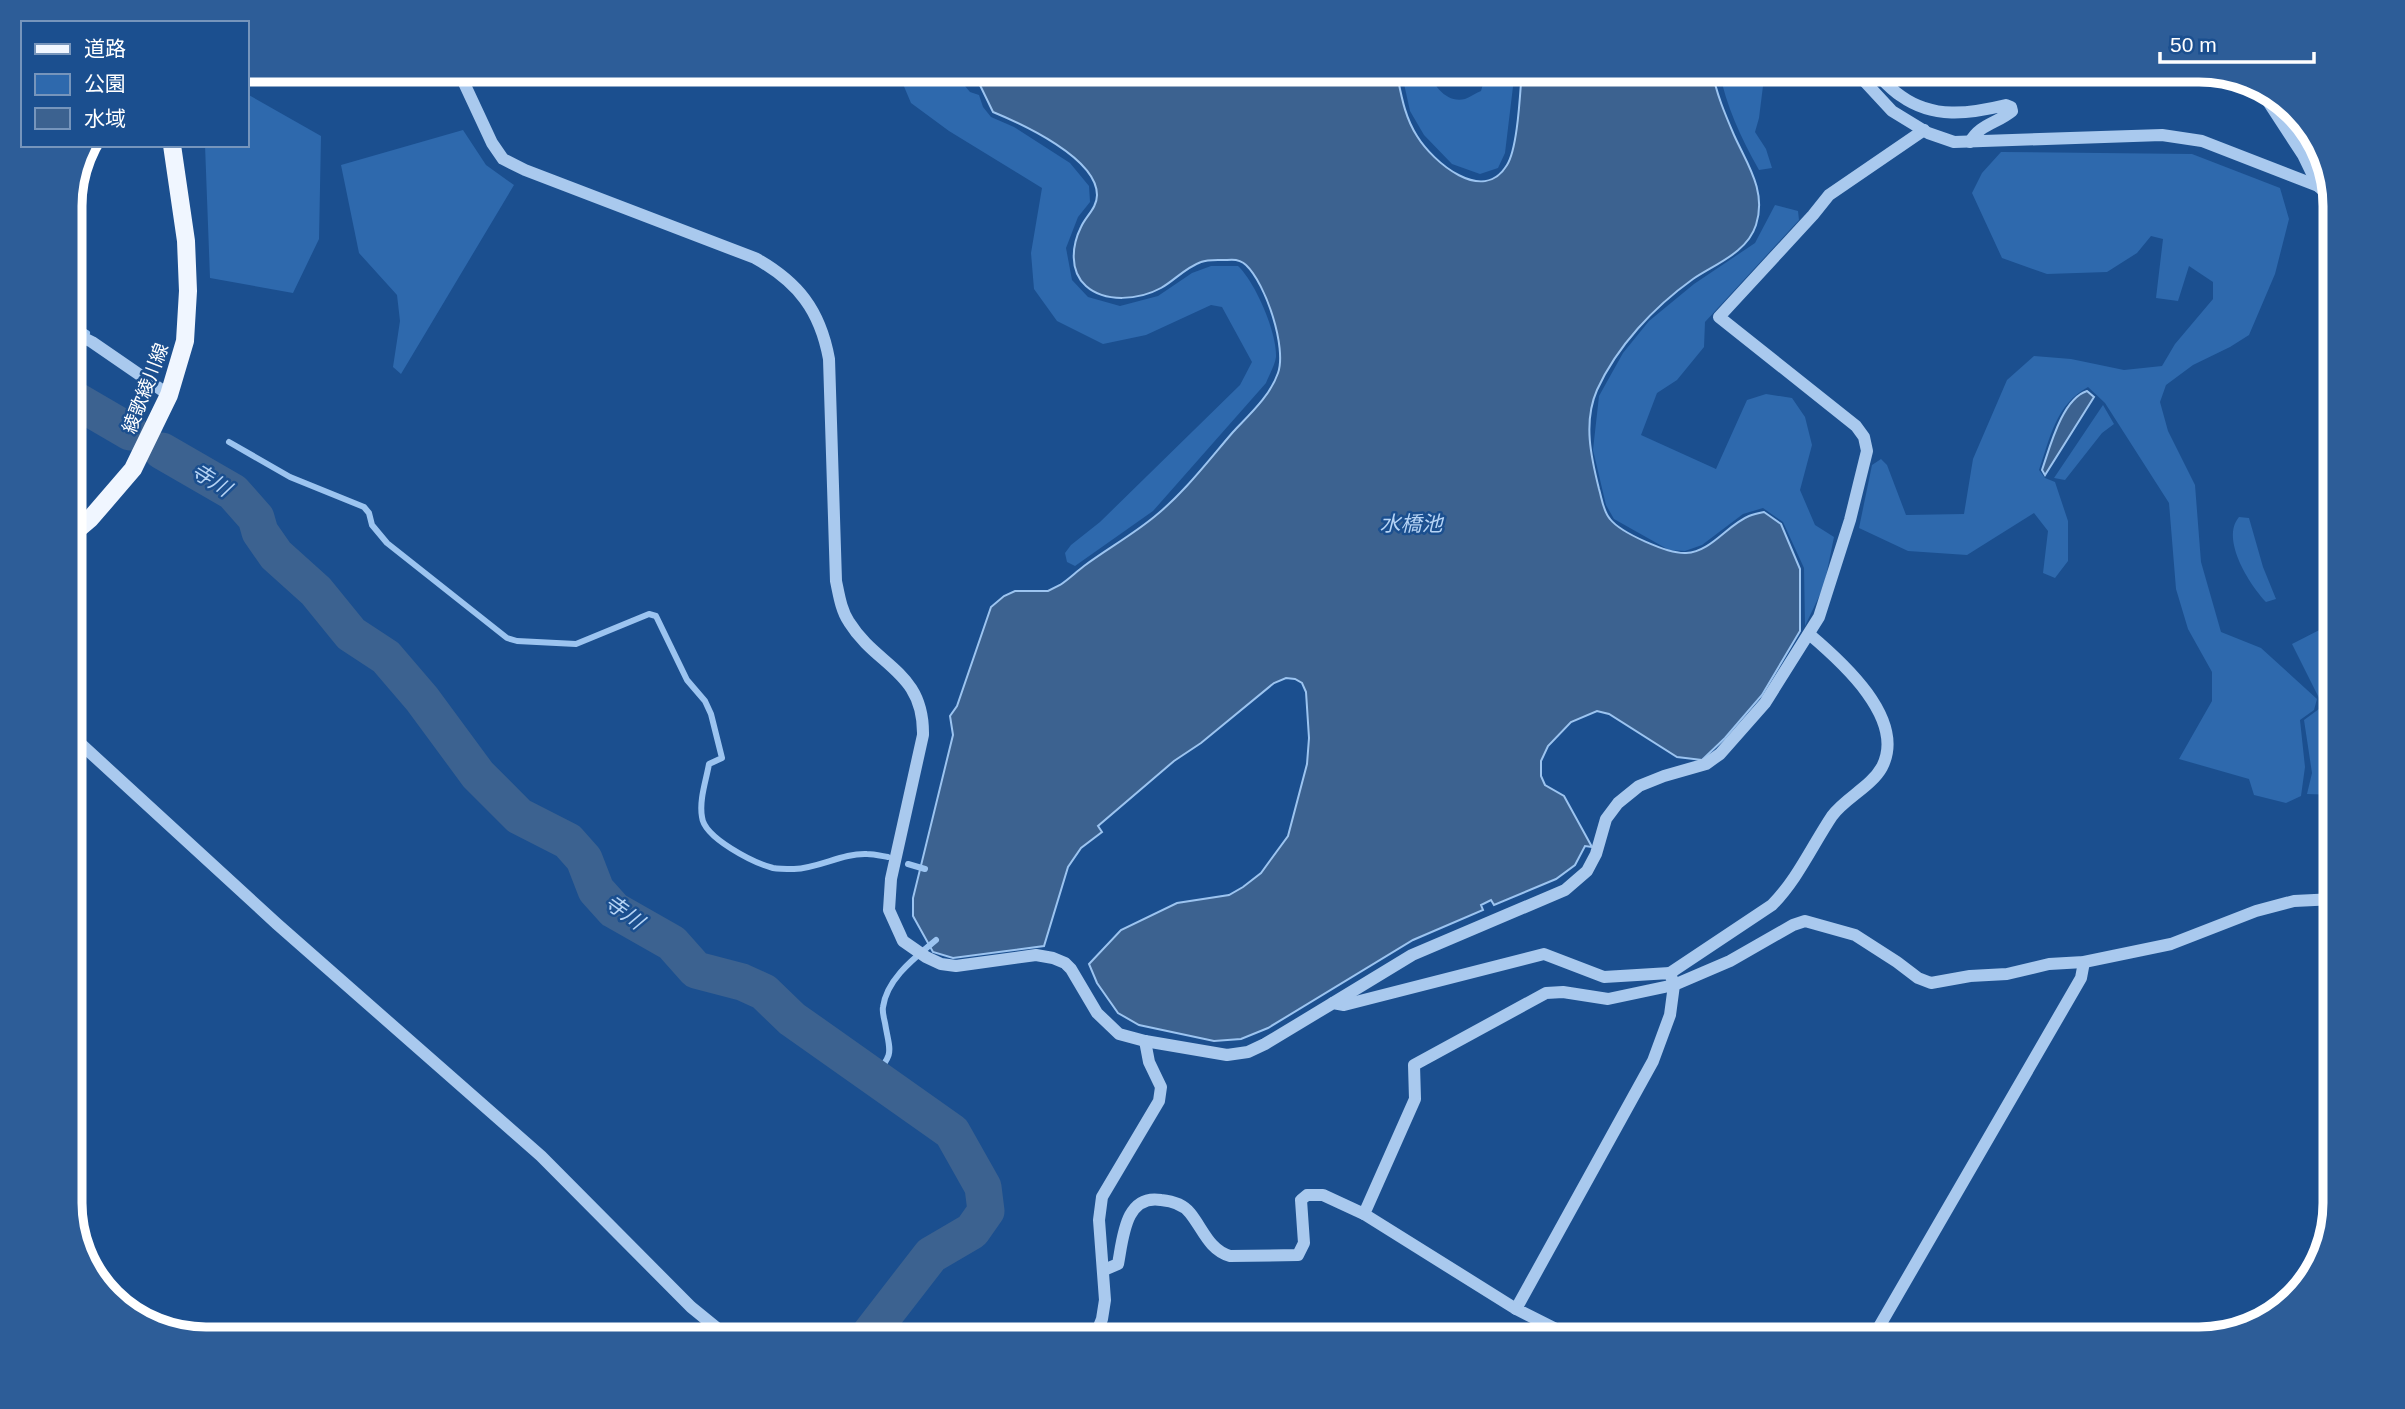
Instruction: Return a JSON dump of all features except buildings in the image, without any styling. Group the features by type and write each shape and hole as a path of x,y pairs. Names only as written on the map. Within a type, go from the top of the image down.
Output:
{"main road":[{"name":"綾歌綾川線","path":"83,525 133,469 169,395 185,341 188,291 186,241 172,147"}],"street":[{"path":"1865,82 1892,111 1924,130 1954,142 2162,135 2202,141 2321,188"},
{"path":"1885,82 1899,96 1920,108 1944,113 1971,113 2006,105 2011,107 2012,111 2005,117 1976,132 1970,142"},
{"path":"464,83 492,143 503,159 525,170 755,258 784,275 796,286 818,322 825,337 828,359 836,581 840,602 848,622 903,676 915,692 923,722 923,735 891,879 890,910 903,941 926,957 942,964 956,966 1036,955 1054,958 1071,969 1097,1013 1119,1034 1227,1055 1248,1052 1265,1044 1412,956 1565,890 1587,871 1596,854 1606,819 1618,803 1639,786 1706,764 1720,754 1765,703 1819,617 1850,520 1867,451 1864,437 1856,426 1718,317 1814,215 1829,195 1924,130"},
{"path":"2271,106 2303,155 2318,186"},
{"path":"83,338 169,395"},
{"path":"1333,1003 1344,1005 1544,954 1604,977 1672,979 1772,905 1785,893 1834,813 1880,769 1886,756 1888,741 1883,722 1873,704 1854,675 1809,634"},
{"path":"83,746 277,925 541,1156 691,1307 716,1327"},
{"path":"1364,1214 1415,1099 1414,1065 1546,993 1563,992 1608,999 1730,961 1793,925 1805,921 1855,935 1897,961 1918,978 1931,983 1970,976 2007,974 2049,964 2084,962 2171,944 2256,911 2294,901 2323,900"},
{"path":"1879,1327 2081,978 2084,962"},
{"path":"1516,1309 1653,1061 1670,1015 1672,979"},
{"path":"1099,1327 1105,1300 1099,1220 1102,1197 1159,1101 1161,1087 1149,1062 1145,1041"},
{"path":"1104,1270 1118,1264 1128,1215 1140,1203 1154,1199 1174,1202 1188,1211 1211,1244 1221,1253 1230,1256 1298,1255 1304,1243 1301,1200 1307,1195 1323,1195 1364,1214 1516,1309 1552,1327"}],"green space":[{"path":"1404,82 1433,82 1447,96 1458,100 1481,91 1483,82 1514,82 1505,153 1498,168 1480,174 1452,164 1424,135 1410,111"},
{"path":"1763,82 1755,132 1766,149 1772,168 1759,170 1740,134 1722,83"},
{"path":"902,83 962,83 970,92 979,95 983,107 991,117 1014,127 1070,163 1089,186 1090,202 1078,217 1066,248 1072,280 1088,297 1120,306 1158,296 1192,273 1211,266 1238,266 1258,295 1269,321 1276,357 1266,383 1153,511 1075,566 1067,562 1065,553 1071,545 1100,522 1240,385 1252,362 1222,307 1211,305 1146,335 1103,344 1057,321 1034,289 1031,253 1042,188 949,131 911,103"},
{"path":"248,95 321,136 319,239 293,293 210,278 205,147 248,147"},
{"path":"463,130 486,165 514,185 401,374 393,367 400,321 397,295 359,253 341,165"},
{"path":"2001,152 2192,154 2280,188 2289,219 2275,274 2249,335 2193,365 2166,385 2160,402 2168,431 2195,485 2201,562 2221,632 2261,648 2317,699 2314,710 2300,720 2305,767 2301,796 2286,803 2254,795 2249,779 2179,759 2212,701 2212,672 2188,629 2176,589 2169,503 2105,403 2088,387 2077,394 2061,412 2039,470 2045,478 2055,482 2068,521 2068,561 2055,578 2043,573 2048,531 2034,513 1967,555 1908,551 1859,528 1872,465 1881,459 1887,465 1906,515 1964,514 1973,459 2007,380 2034,356 2071,359 2124,370 2162,366 2175,344 2213,299 2213,282 2189,266 2178,301 2156,298 2163,239 2151,236 2137,253 2107,272 2047,274 2002,258 1972,193 1982,173"},
{"path":"1775,205 1798,211 1799,220 1705,322 1704,347 1677,380 1657,393 1641,435 1716,469 1747,400 1766,394 1792,398 1805,417 1812,445 1800,490 1815,525 1834,537 1824,586 1805,626 1804,568 1783,522 1763,508 1743,514 1702,545 1685,551 1669,550 1614,519 1606,505 1593,450 1599,396 1623,353 1649,321 1694,284 1755,243"},
{"path":"2103,405 2114,424 2102,433 2065,480 2054,478"},
{"path":"2239,517 2249,518 2263,567 2276,599 2266,602 2252,585 2239,561 2233,537 2234,526"},
{"path":"2322,628 2323,705 2292,644"},
{"path":"2323,706 2323,795 2307,794 2312,773 2304,720"}],"water":[{"name":"水橋池","path":"1399,82 1409,120 1424,146 1446,167 1459,175 1485,181 1497,176 1511,157 1521,82 1715,82 1724,111 1754,178 1759,201 1756,225 1752,235 1738,250 1678,290 1638,328 1615,358 1597,390 1589,427 1596,477 1608,516 1616,525 1645,542 1686,553 1703,548 1741,520 1753,515 1764,512 1781,524 1800,569 1800,631 1762,695 1702,760 1677,757 1609,714 1597,711 1571,722 1548,746 1541,761 1541,776 1545,785 1564,796 1592,847 1585,846 1575,865 1556,879 1494,905 1491,900 1481,905 1483,910 1413,940 1268,1028 1241,1039 1214,1041 1139,1025 1118,1013 1097,983 1089,964 1121,930 1177,903 1229,895 1243,887 1261,873 1288,836 1307,764 1309,738 1306,692 1302,683 1295,679 1286,678 1274,683 1201,743 1174,761 1098,826 1102,832 1081,848 1068,867 1044,946 953,958 933,952 913,916 913,898 953,735 950,716 957,706 991,607 1015,591 1048,591 1060,585 1165,508 1259,404 1278,373 1280,362 1277,333 1267,301 1253,274 1240,261 1204,261 1190,267 1161,288 1133,297 1103,295 1086,286 1077,273 1074,250 1081,227 1097,200 1094,181 1085,168 1056,144 993,112 979,83"},
{"path":"2087,391 2094,397 2045,475 2042,470 2064,413 2078,396"}],"waterway":[{"path":"83,331 87,333"},
{"name":"寺川","path":"83,405 130,432"},
{"path":"229,442 290,477 364,507 369,513 372,525 387,543 507,638 517,641 576,644 649,614 656,616 687,680 705,701 711,714 722,758 709,764 702,797 702,817 711,833 743,855 775,868 804,868 858,854 888,857"},
{"name":"寺川","path":"162,451 233,492 256,518 260,532 276,555 316,591 351,634 386,657 422,699 478,775 519,816 568,841 584,859 596,890 614,910 672,943 696,970 742,982 764,992 792,1019 952,1132 983,1187 986,1211 972,1231 931,1255 875,1327"},
{"path":"908,864 925,869"},
{"path":"874,1077 889,1052 883,1011 890,987 903,969 936,940"}]}
